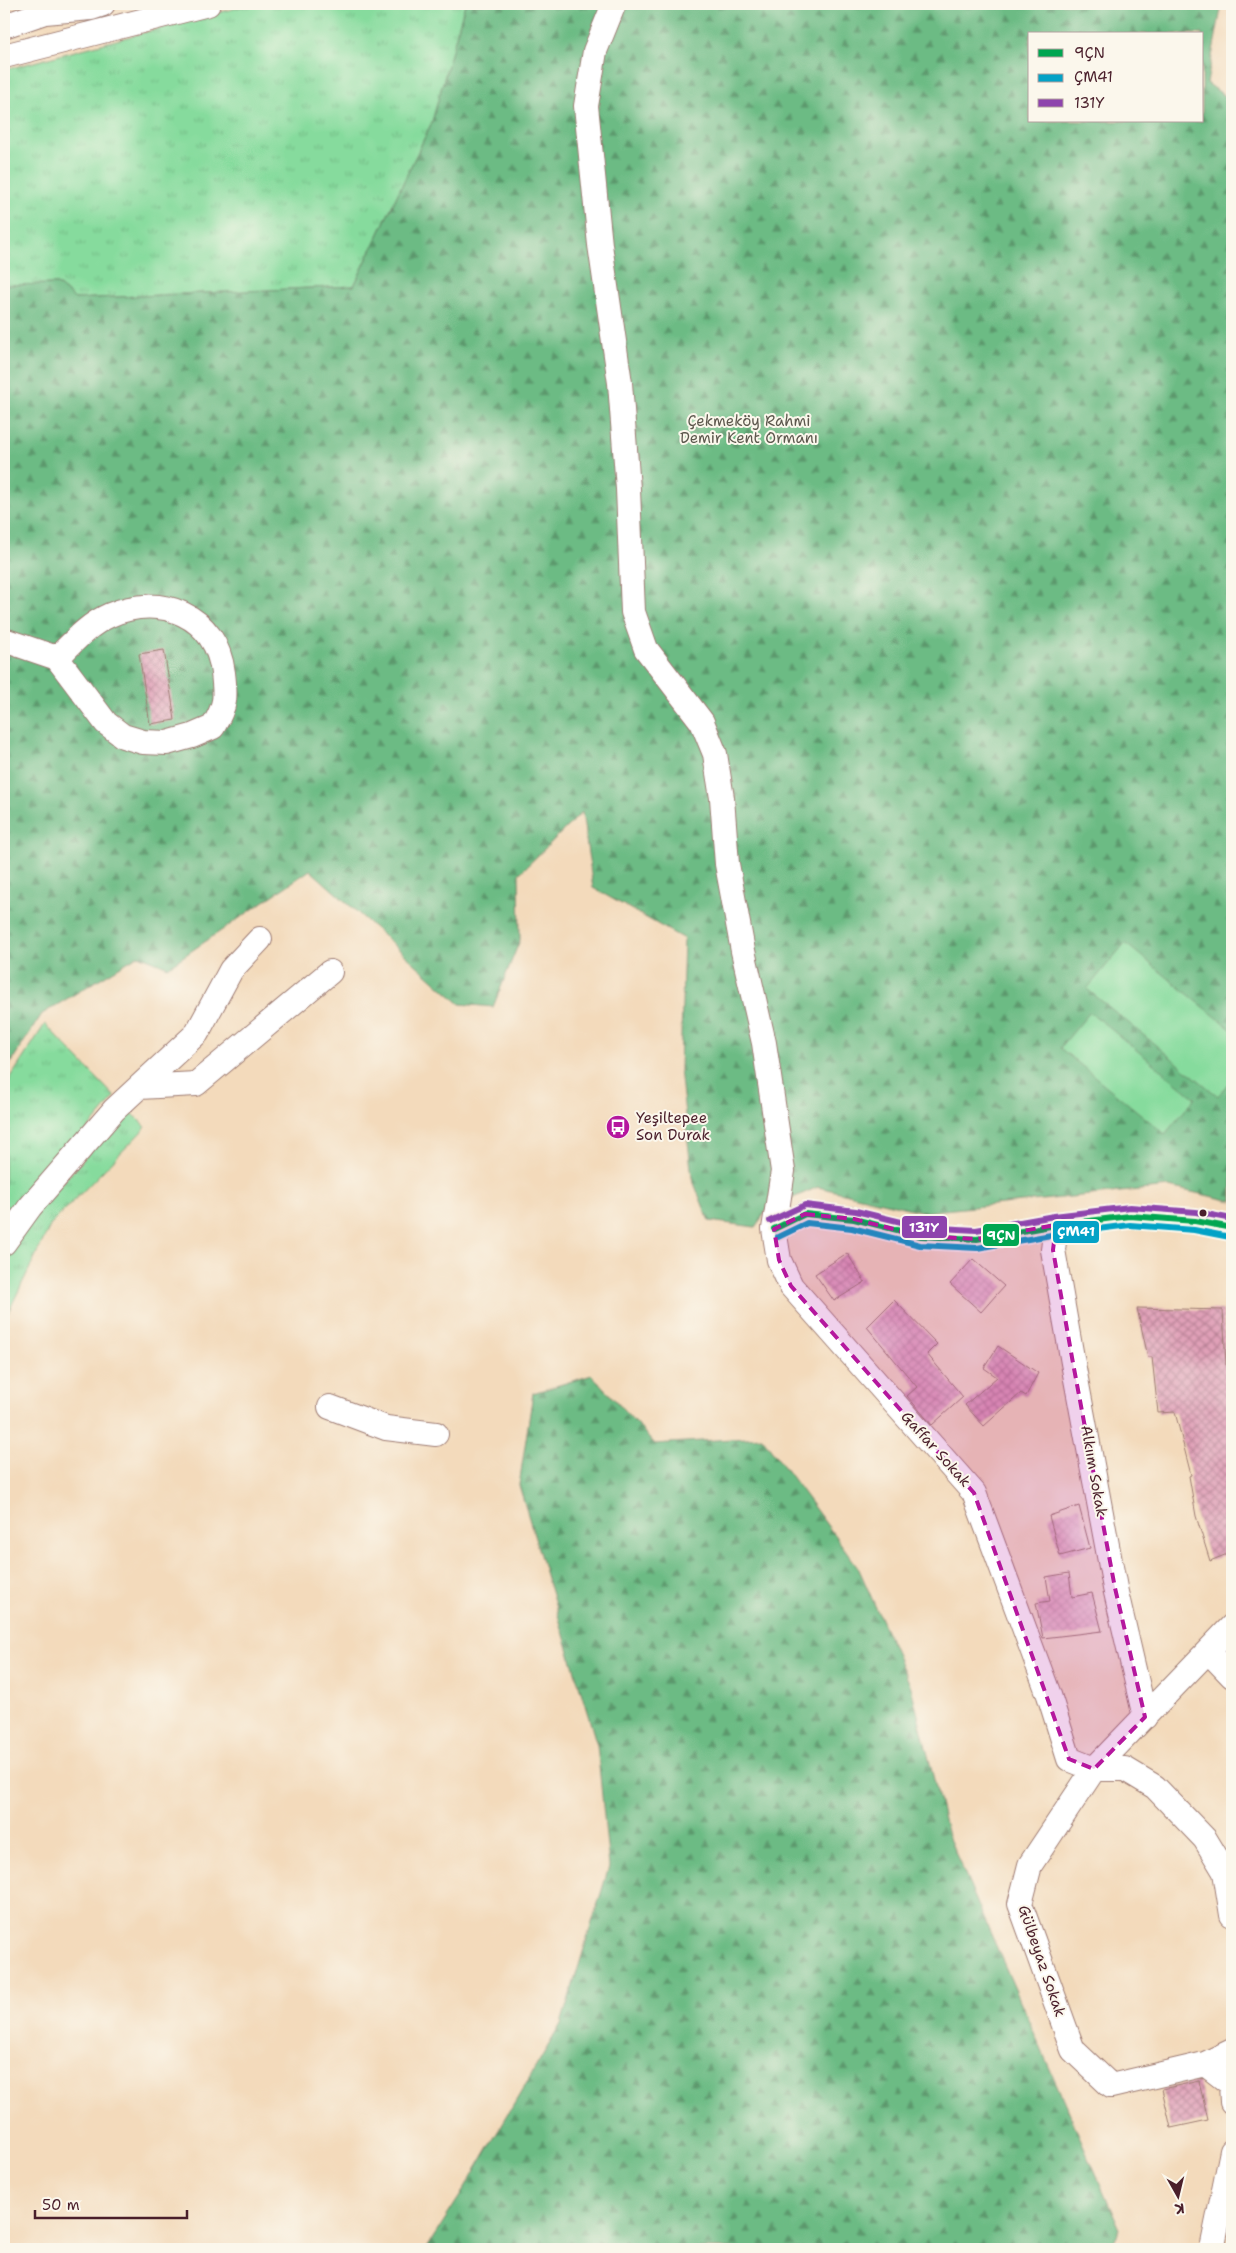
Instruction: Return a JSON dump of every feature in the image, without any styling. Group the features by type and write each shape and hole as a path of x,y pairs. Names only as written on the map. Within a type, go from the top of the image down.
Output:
{"street":[{"path":"4,26 45,12 91,8 103,4"},
{"path":"4,56 208,4"},
{"name":"Gaffar Sokak","path":"614,4 595,50 586,106 600,245 620,383 628,489 633,612 646,649 702,722 715,754 722,798 727,864 743,951 764,1043 783,1171 774,1229 779,1260 791,1286 974,1493 1049,1695 1068,1759 1094,1769"},
{"path":"4,640 57,658 106,723 123,736 143,742 167,743 192,736 213,727 225,702 221,658 214,641 190,617 174,610 157,607 135,608 112,614 95,623 57,658"},
{"path":"4,1243 30,1207 114,1110 197,1033 231,970 260,939"},
{"path":"139,1087 196,1084 330,972"},
{"path":"774,1229 805,1214 854,1218 921,1236 977,1239 1056,1225 1130,1216 1195,1221 1232,1228"},
{"name":"Alkıım Sokak","path":"1056,1225 1053,1250 1073,1363 1115,1588 1145,1717"},
{"path":"330,1407 386,1428 436,1434"},
{"name":"Gülbeyaz Sokak","path":"1205,2064 1111,2086 1074,2050 1020,1904 1030,1865 1094,1769 1232,1626"},
{"path":"1208,1651 1232,1676"},
{"path":"1094,1769 1125,1769 1155,1786 1204,1839 1225,1872 1232,1915"},
{"path":"1232,2051 1205,2064 1231,2084 1232,2102"},
{"path":"1212,2249 1232,2151"}],"highlighted area":[{"path":"805,1214 854,1219 921,1236 977,1239 1056,1225 1053,1250 1073,1363 1115,1588 1145,1717 1094,1769 1069,1759 974,1493 791,1286 779,1260 774,1229"}],"green space":[{"path":"251,4 465,4 432,122 354,286 75,299 57,284 4,285 4,70"},
{"name":"Çekmeköy Rahmi Demir Kent Ormanı","path":"465,4 1222,4 1207,83 1232,101 1232,1201 1169,1187 924,1212 818,1187 768,1209 755,1227 709,1221 692,1178 680,1069 684,939 593,888 582,812 519,874 520,940 493,1007 460,1004 310,870 168,967 139,955 42,1014 4,1073 4,285 57,284 75,299 354,286 432,122"},
{"path":"1125,943 1232,1030 1232,1078 1218,1096 1087,989"},
{"path":"1090,1012 1195,1098 1165,1134 1060,1048"},
{"path":"45,1024 115,1097 4,1228 4,1088"},
{"path":"128,1109 146,1127 51,1224 4,1321 4,1256 24,1226"},
{"path":"592,1375 655,1444 762,1437 858,1567 911,1687 948,1836 1120,2229 1110,2249 426,2249 460,2196 561,2024 609,1867 597,1745 519,1485 533,1393"}],"building":[{"path":"164,650 175,720 150,724 139,654"},
{"path":"847,1253 865,1282 834,1301 815,1274"},
{"path":"973,1259 1004,1286 981,1312 950,1284"},
{"path":"894,1300 937,1344 927,1354 963,1397 932,1425 907,1396 917,1387 867,1327"},
{"path":"1137,1308 1223,1310 1226,1365 1229,1365 1232,1398 1232,1552 1210,1561 1196,1516 1189,1476 1191,1475 1175,1412 1158,1413 1152,1357 1148,1357"},
{"path":"998,1346 1038,1373 1026,1396 1021,1393 984,1426 965,1405 997,1377 984,1368"},
{"path":"1079,1506 1090,1548 1060,1556 1049,1516"},
{"path":"1069,1573 1072,1597 1092,1593 1102,1631 1043,1638 1036,1603 1050,1601 1046,1577"},
{"path":"1199,2081 1208,2120 1171,2128 1162,2089"}],"transit line":[{"name":"131Y","path":"770,1221 805,1205 856,1211 922,1227 976,1230 1054,1216 1130,1207 1196,1212 1232,1219"},
{"name":"9ÇN","path":"774,1229 805,1214 854,1219 921,1236 977,1239 1056,1225 1130,1216 1195,1221 1232,1228"},
{"name":"ÇM41","path":"778,1237 807,1223 852,1228 920,1245 977,1248 1057,1234 1130,1225 1194,1230 1230,1237"}],"place":[{"name":"Yeşiltepee Son Durak","path":"618,1127"}]}
